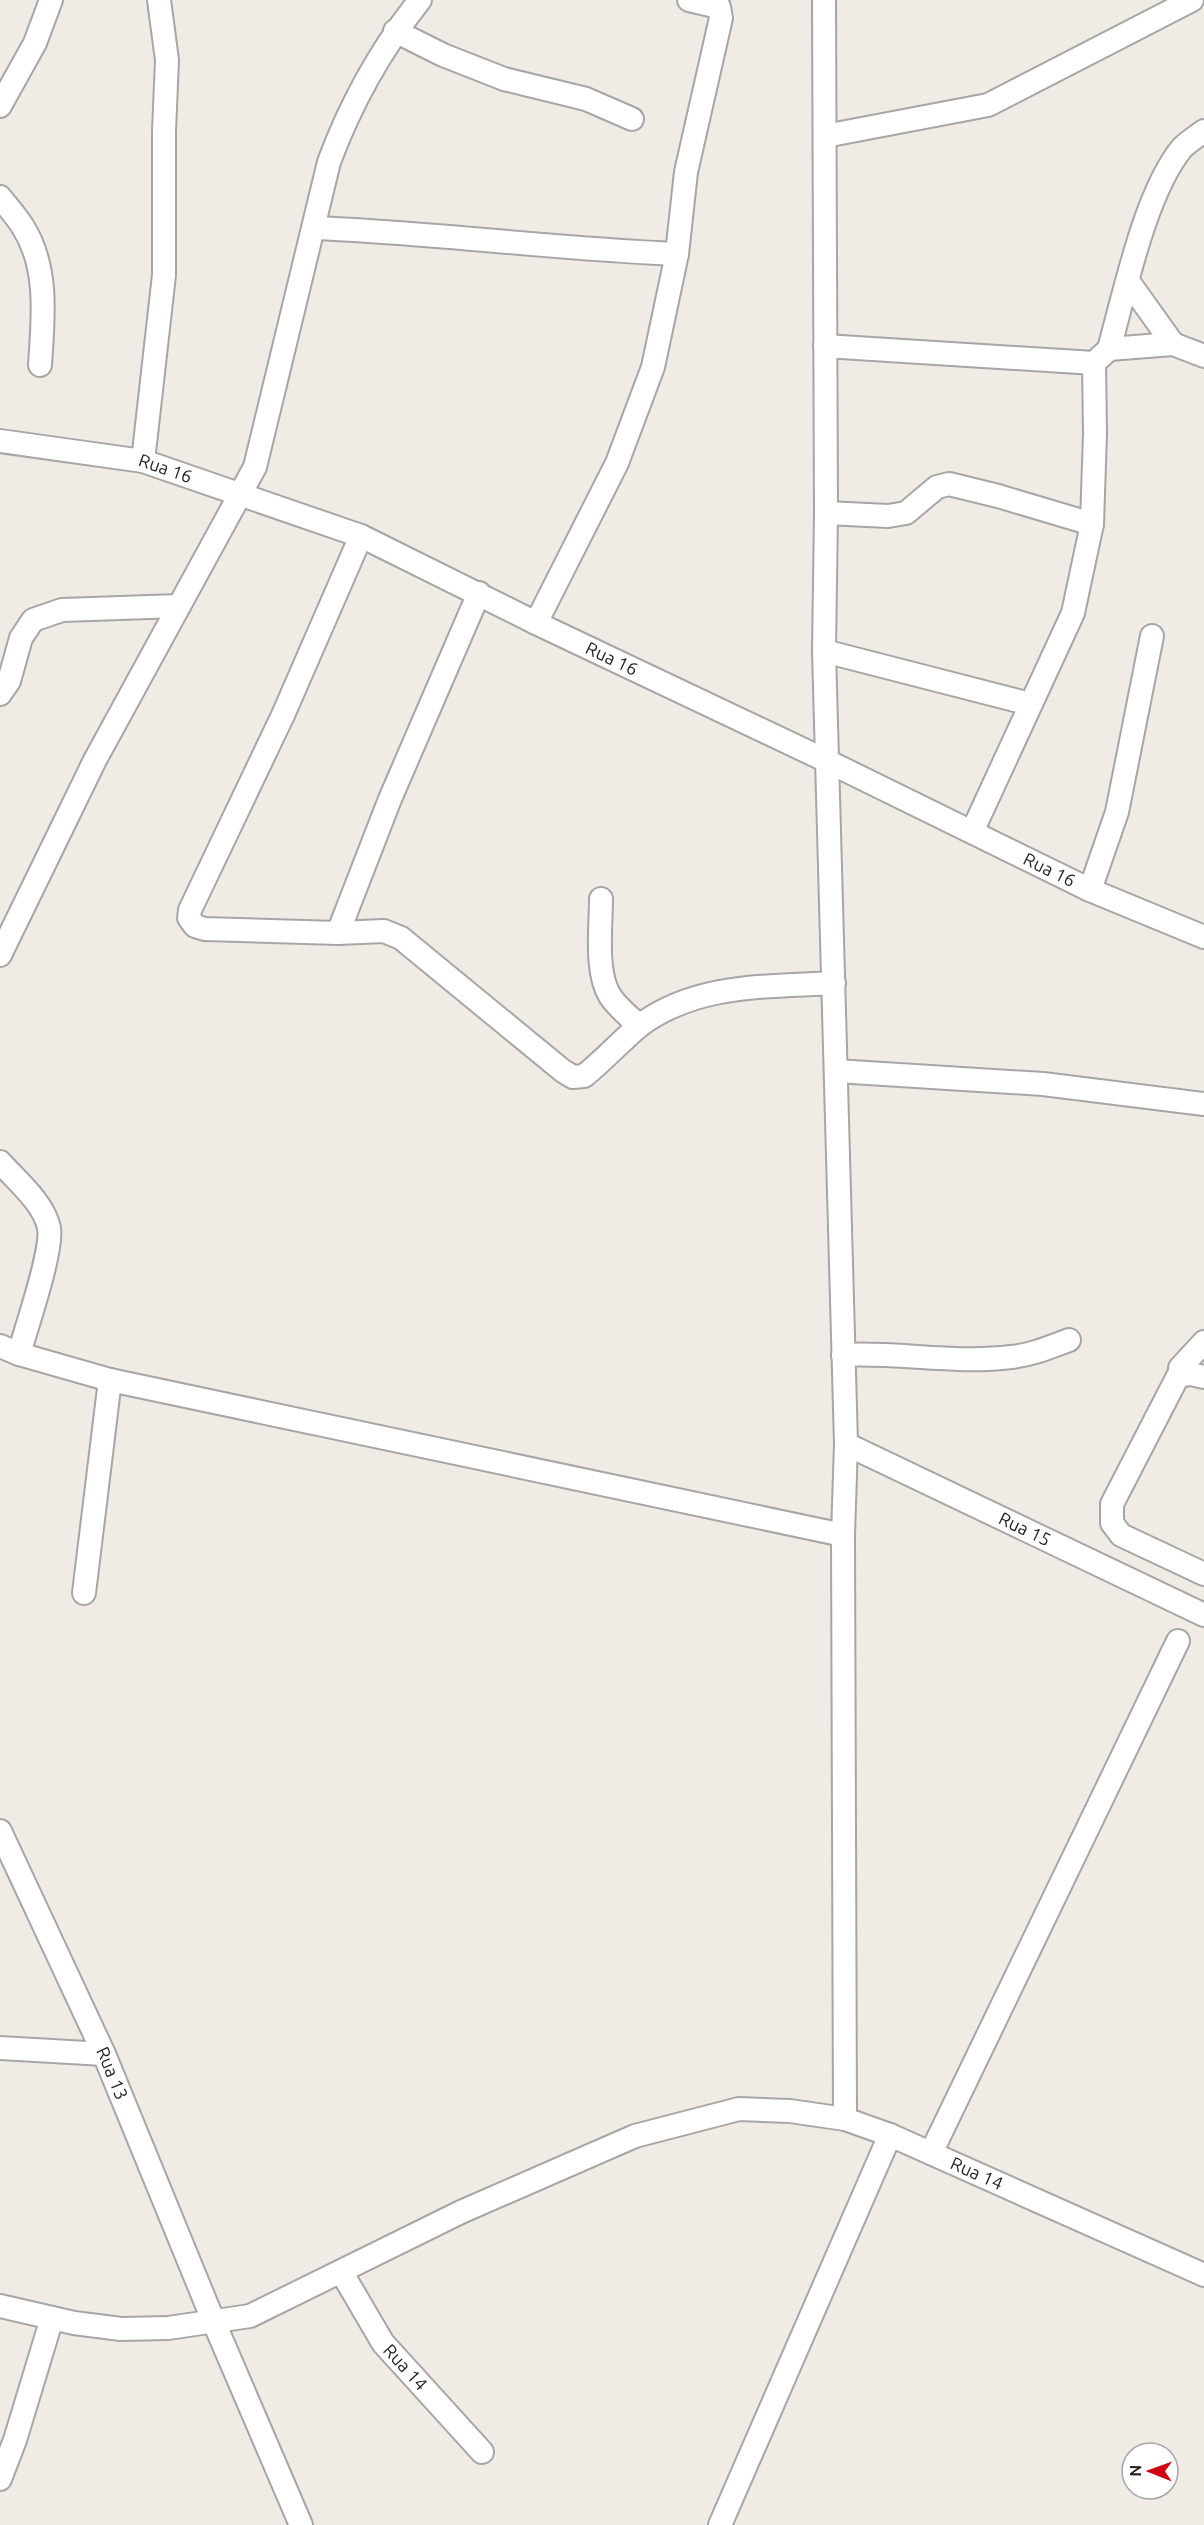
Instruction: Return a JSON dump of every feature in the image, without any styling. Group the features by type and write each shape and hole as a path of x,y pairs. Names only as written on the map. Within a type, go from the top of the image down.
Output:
{"street":[{"path":"0,106 34,43 51,0"},
{"path":"143,461 164,275 164,131 167,60 159,0"},
{"path":"0,955 94,760 255,467 315,228 329,162 345,119 395,31 420,0"},
{"path":"536,623 617,463 653,367 677,254 686,172 722,11 719,7 689,0"},
{"path":"824,0 826,513 824,651 846,1444 843,1535 845,2119"},
{"path":"825,136 988,105 1192,0"},
{"path":"395,31 443,55 504,79 586,99 632,119"},
{"path":"972,832 1073,613 1092,524 1095,434 1102,356 1152,202 1167,172 1184,146 1204,131"},
{"path":"0,197 24,228 37,262 44,300 40,365"},
{"path":"315,228 382,231 677,254"},
{"path":"1128,281 1173,344"},
{"path":"825,346 1102,356 1173,344 1204,356"},
{"name":"Rua 16","path":"0,441 143,461 361,536 536,623 827,761 1090,890 1204,937"},
{"path":"826,513 888,516 906,513 937,487 949,484 1092,524"},
{"path":"361,536 283,715 190,910 189,918 195,926 205,929 338,933 384,931 401,938 573,1077 584,1076 639,1026 673,1005 700,995 731,989 834,983"},
{"path":"338,933 390,799 479,593"},
{"path":"0,694 9,681 21,638 33,620 62,610 179,606"},
{"path":"1090,890 1117,812 1152,636"},
{"path":"824,651 1030,704"},
{"path":"601,900 600,950 604,982 610,997 639,1026"},
{"path":"836,1071 1042,1084 1204,1104"},
{"path":"0,1162 38,1206 49,1228 48,1248 10,1350 110,1380 843,1535"},
{"path":"843,1355 871,1353 983,1359 1033,1353 1069,1340"},
{"path":"1180,1368 1204,1342"},
{"path":"1178,1602 1198,1571 1121,1535 1112,1523 1112,1504 1178,1376 1191,1374 1204,1377"},
{"path":"84,1593 110,1380"},
{"name":"Rua 15","path":"846,1444 1204,1615"},
{"path":"931,2153 1178,1641"},
{"name":"Rua 13","path":"0,1831 104,2054 213,2320 301,2525"},
{"path":"0,2048 104,2054"},
{"name":"Rua 14","path":"0,2306 52,2318 121,2329 168,2328 250,2316 461,2212 636,2136 739,2109 790,2110 845,2119 890,2135 1204,2275"},
{"path":"720,2525 890,2135"},
{"name":"Rua 14","path":"342,2272 383,2343 482,2452"},
{"path":"0,2479 15,2440 52,2318"}]}
